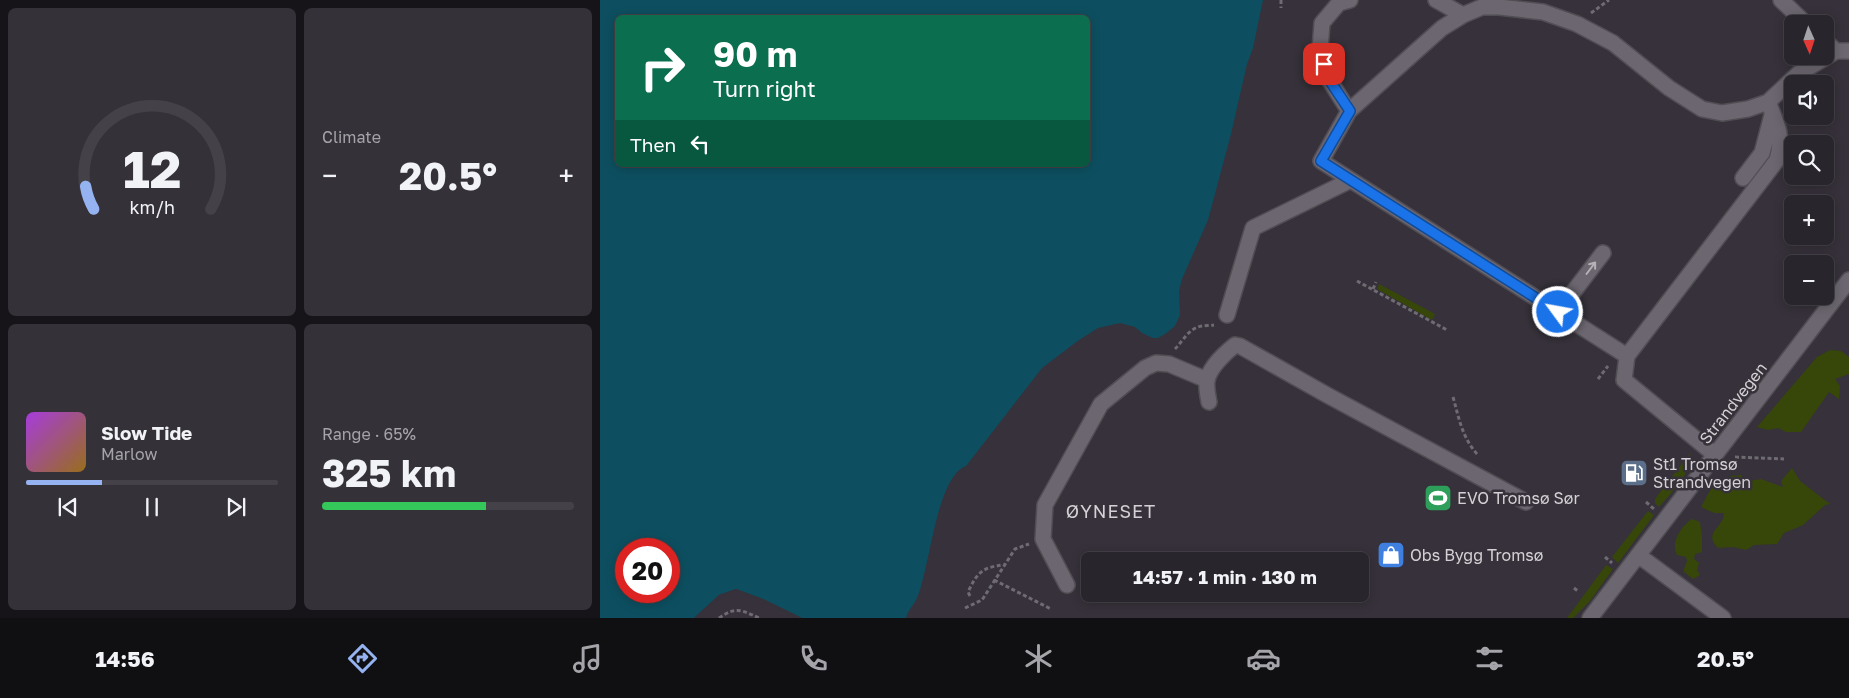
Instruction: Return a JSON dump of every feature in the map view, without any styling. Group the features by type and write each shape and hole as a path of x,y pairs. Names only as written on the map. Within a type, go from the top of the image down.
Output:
{"street":[{"path":"1350,0 1339,3 1322,23 1320,50 1328,78 1350,111"},
{"path":"1436,0 1463,15"},
{"path":"1781,0 1797,15"},
{"path":"1627,356 1321,161 1350,111 1442,28 1463,15 1482,7 1499,6 1543,12 1577,24 1614,43 1669,88 1702,109 1722,113 1770,108"},
{"path":"1743,178 1762,153 1770,108 1798,74 1837,48"},
{"path":"1716,452 1624,380 1627,356 1777,160 1781,146 1777,124 1770,108"},
{"path":"1227,315 1254,228 1351,180"},
{"path":"1558,312 1603,253"},
{"name":"Strandvegen","path":"1590,618 1849,280"},
{"path":"1209,402 1207,380 1214,367 1235,345 1240,346 1387,428 1526,502"},
{"path":"1067,584 1043,539 1045,505 1102,404 1150,365 1169,364 1207,380"},
{"path":"1638,555 1723,618"}],"path":[{"path":"1280,0 1281,8"},
{"path":"1357,281 1447,330"},
{"path":"1373,290 1376,282"},
{"path":"1160,363 1194,328 1220,324 1227,315"},
{"path":"1453,397 1463,434 1470,447 1480,457"},
{"path":"1716,452 1736,457 1784,459"},
{"path":"1668,463 1673,467"},
{"path":"965,608 982,600 1016,549 1043,539"},
{"path":"970,596 968,592 978,574 992,566 1004,565"},
{"path":"994,580 1051,609"},
{"path":"1574,588 1579,592"},
{"path":"718,618 738,610 759,618"}],"green space":[{"path":"1379,284 1435,314 1432,320 1377,289"},
{"path":"1830,350 1841,351 1849,357 1849,374 1835,379 1840,386 1839,399 1829,392 1801,432 1786,432 1778,428 1768,430 1757,427 1817,357"},
{"path":"1690,453 1690,460 1685,475 1659,507 1655,503 1655,499"},
{"path":"1792,468 1800,481 1830,504 1825,505 1803,525 1784,533 1777,544 1754,545 1746,550 1733,547 1718,548 1712,538 1715,530 1721,523 1724,513 1714,513 1701,507 1714,483 1724,489 1729,486 1726,482 1730,476 1742,475 1744,482 1761,479 1783,487 1781,481"},
{"path":"1648,511 1654,515 1618,563 1612,557"},
{"path":"1692,519 1700,522 1702,536 1702,552 1695,554 1694,559 1699,563 1697,570 1700,575 1693,579 1684,572 1687,561 1686,557 1677,555 1675,550 1678,535"},
{"path":"1606,565 1613,569 1590,601 1573,618 1567,618"}],"water":[{"path":"600,0 1263,0 1253,48 1247,64 1208,220 1182,279 1179,291 1180,315 1175,326 1158,338 1153,338 1135,327 1120,323 1098,328 1042,368 966,466 956,474 948,487 935,525 922,584 906,618 802,618 763,599 736,589 719,595 694,618 600,618"}],"pier":[{"path":"736,589 763,599 802,618 797,618 736,591 721,597 697,618 694,618 719,595"}],"place":[{"name":"St1 Tromsø Strandvegen","path":"1634,473"},
{"name":"EVO Tromsø Sør","path":"1438,498"},
{"name":"Obs Bygg Tromsø","path":"1391,555"}],"district":[{"name":"ØYNESET","path":"1111,512"}],"route":[{"path":"1324,64 1328,78 1350,111 1321,161 1558,312"}]}
